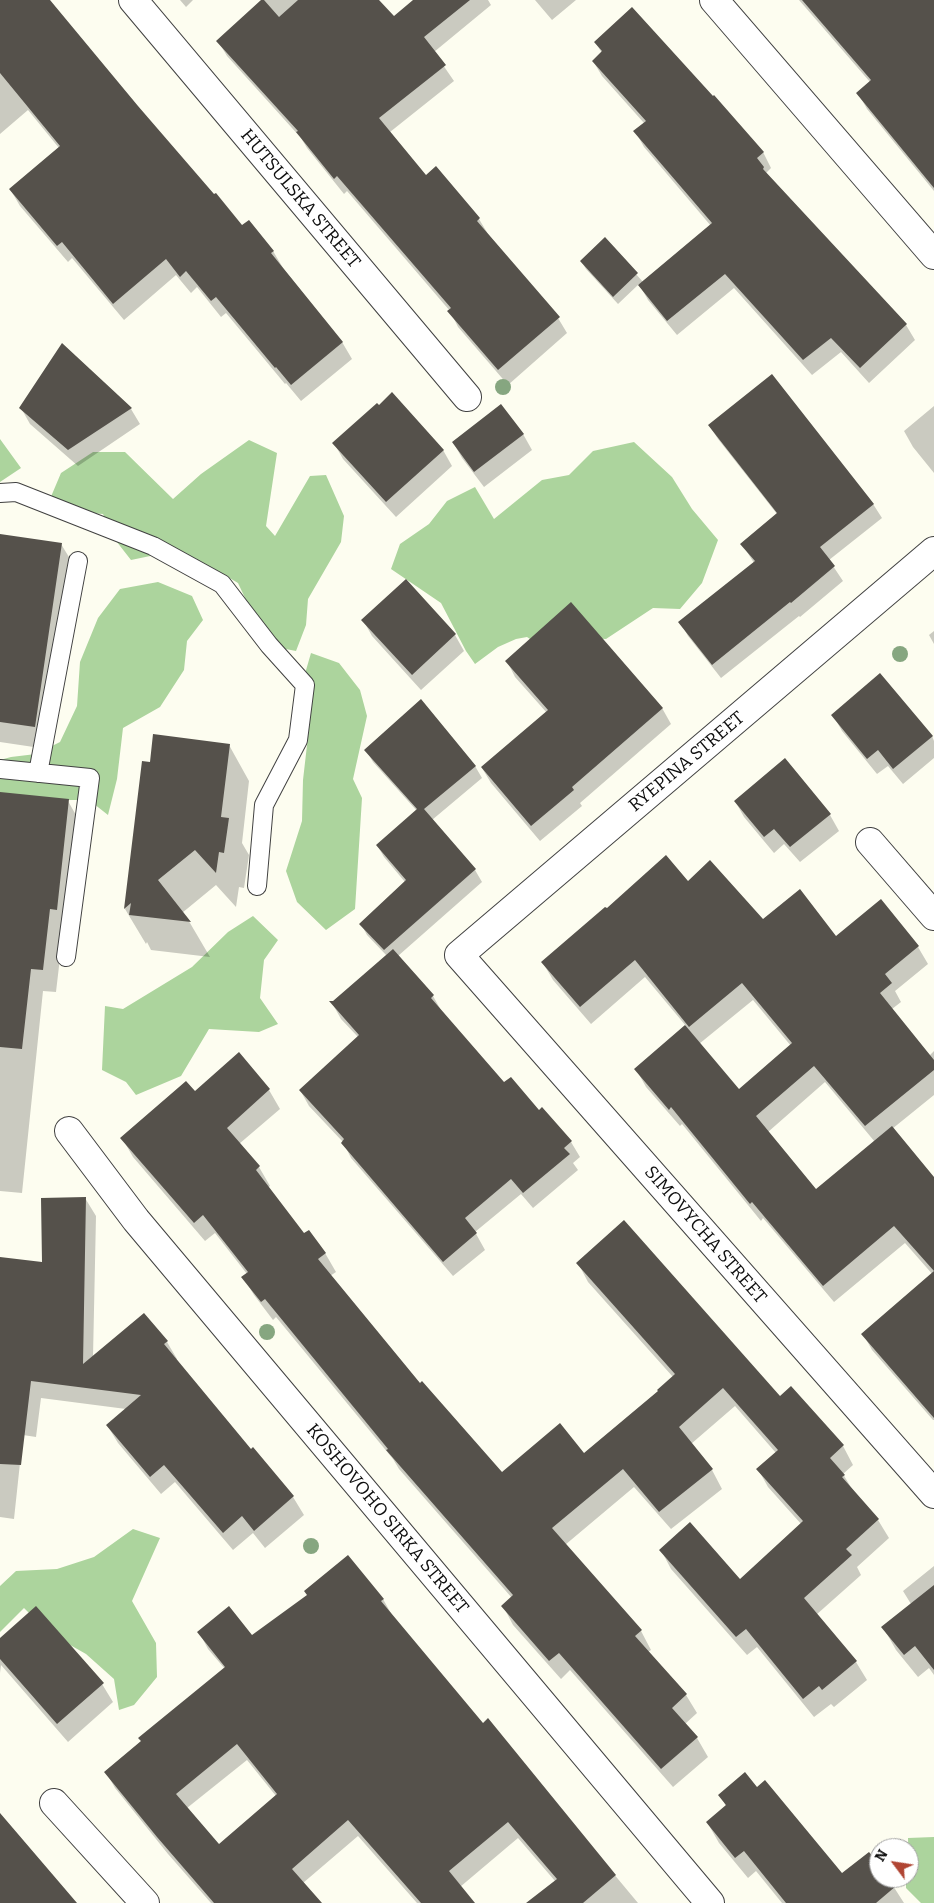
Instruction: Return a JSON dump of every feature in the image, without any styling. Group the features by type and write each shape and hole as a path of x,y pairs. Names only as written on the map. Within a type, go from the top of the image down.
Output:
{"street":[{"name":"HUTSULSKA STREET","path":"134,0 467,397"},
{"path":"714,0 934,255"},
{"name":"RYEPINA STREET","path":"476,976 459,955 934,551"},
{"path":"870,842 934,916"},
{"name":"SIMOVYCHA STREET","path":"476,976 934,1494"},
{"name":"KOSHOVOHO SIRKA STREET","path":"69,1131 136,1220 710,1903"},
{"path":"54,1803 145,1903"}],"lane":[{"path":"0,493 16,492 153,546 222,584 305,686 298,740 264,805 257,886"},
{"path":"38,773 78,561"},
{"path":"0,769 90,778 66,957"}],"green space":[{"path":"0,439 21,468 0,482"},
{"path":"249,440 277,453 266,526 275,536 310,476 326,475 344,516 341,542 308,599 306,625 296,651 255,643 253,615 238,583 216,570 185,571 155,555 131,560 113,537 103,514 74,512 50,499 61,473 93,452 125,452 173,499 201,474"},
{"path":"634,442 672,477 692,509 718,540 702,583 680,609 653,608 606,639 585,638 557,657 527,637 516,639 498,647 475,664 466,651 441,603 391,569 400,544 429,524 447,501 475,487 494,519 542,480 569,475 593,451"},
{"path":"158,582 192,596 203,620 187,641 184,670 160,707 123,728 117,779 108,815 89,800 0,800 0,760 36,754 60,742 77,706 80,662 98,618 120,589"},
{"path":"311,653 339,663 360,690 367,716 353,779 362,798 355,909 326,930 297,902 286,871 302,821 303,780 310,719 302,684"},
{"path":"253,916 278,940 264,960 260,998 278,1024 259,1032 209,1029 181,1076 136,1095 126,1082 102,1070 105,1006 123,1009 192,967 228,932"},
{"path":"133,1529 160,1538 132,1601 156,1643 157,1677 134,1705 119,1710 114,1679 86,1654 49,1633 24,1608 0,1632 0,1586 16,1571 57,1569 94,1557"},
{"path":"934,1837 934,1903 921,1903 906,1888 919,1888 919,1838 908,1838"}],"building":[{"path":"0,0 50,0 138,106 242,225 249,220 274,251 271,253 343,342 291,385 216,297 211,301 186,271 180,277 166,259 113,304 62,242 57,246 9,189 60,146 0,73"},
{"path":"261,0 264,0 279,17 298,0 379,0 394,16 413,0 470,0 424,37 446,65 379,118 426,175 436,166 480,218 477,221 560,317 498,370 447,311 451,308 337,176 334,179 296,132 298,131 216,41"},
{"path":"802,0 934,0 934,188 856,93 871,80"},
{"path":"632,7 764,152 757,158 764,167 763,169 907,324 860,368 831,338 803,360 725,274 667,321 638,285 712,223 633,131 646,121 592,61 602,51 594,42"},
{"path":"605,237 638,273 613,297 580,261"},
{"path":"62,343 132,408 68,450 19,408"},
{"path":"772,374 874,504 820,547 835,566 712,665 678,622 755,561 740,544 777,513 708,425"},
{"path":"392,392 444,450 386,502 332,443"},
{"path":"501,404 524,434 474,472 452,442"},
{"path":"0,534 62,543 35,727 0,722"},
{"path":"406,579 456,634 412,675 361,620"},
{"path":"571,602 663,708 572,787 574,790 531,826 481,767 548,710 505,661"},
{"path":"880,673 933,736 893,769 878,750 867,759 831,715"},
{"path":"421,699 476,766 424,809 476,869 384,950 359,924 406,880 376,845 417,809 364,750"},
{"path":"153,734 230,744 221,817 229,818 224,853 219,852 216,873 195,850 158,880 191,922 129,915 131,903 124,909 142,761 150,762"},
{"path":"785,758 831,814 790,847 774,829 764,837 734,801"},
{"path":"0,792 69,799 57,910 50,909 43,970 31,969 22,1049 0,1047"},
{"path":"666,855 688,881 710,860 763,919 800,889 836,936 881,899 919,946 885,974 892,983 880,993 934,1060 934,1070 865,1126 814,1066 756,1116 816,1189 892,1126 934,1177 934,1271 894,1226 823,1286 752,1202 750,1204 671,1107 669,1110 634,1069 685,1025 739,1089 792,1043 742,983 689,1027 635,960 580,1007 541,962 605,907 607,908"},
{"path":"393,949 434,995 431,998 504,1082 511,1077 539,1110 542,1107 572,1141 564,1148 570,1154 523,1193 511,1179 465,1218 477,1233 443,1262 341,1143 344,1139 299,1090 359,1035 329,1001 333,1001"},
{"path":"239,1052 270,1089 227,1128 260,1166 256,1170 304,1233 309,1230 326,1253 318,1259 420,1383 422,1381 502,1472 560,1423 584,1453 658,1391 675,1374 576,1263 624,1220 780,1396 791,1386 844,1445 830,1458 845,1475 842,1477 879,1519 846,1549 852,1555 804,1598 857,1661 822,1690 819,1686 803,1699 746,1629 736,1637 659,1550 690,1522 740,1579 803,1521 756,1469 778,1450 723,1388 679,1427 713,1469 659,1512 623,1469 552,1528 642,1630 635,1636 687,1694 672,1708 698,1737 661,1769 559,1653 549,1661 501,1606 513,1595 386,1450 388,1449 265,1299 261,1302 241,1277 248,1272 203,1215 194,1223 120,1138 186,1081 195,1091"},
{"path":"86,1197 83,1364 144,1313 168,1341 164,1344 251,1449 253,1447 294,1496 254,1531 242,1516 223,1533 164,1465 150,1477 106,1425 141,1395 31,1381 21,1465 0,1464 0,1257 42,1262 41,1198"},
{"path":"934,1271 934,1418 861,1334"},
{"path":"348,1555 384,1599 381,1601 483,1723 488,1718 616,1875 583,1903 526,1903 557,1879 508,1822 449,1871 475,1903 421,1903 348,1820 292,1869 322,1903 214,1903 104,1772 141,1741 138,1738 225,1667 197,1632 229,1606 252,1635 307,1595 304,1591","holes":["237,1744 277,1794 219,1844 176,1794"]},
{"path":"934,1585 934,1670 915,1646 904,1655 881,1627"},
{"path":"36,1606 104,1683 57,1724 0,1659 0,1638"},
{"path":"745,1772 757,1787 765,1780 842,1873 869,1852 869,1888 894,1888 876,1903 786,1903 744,1851 735,1858 706,1822 726,1805 718,1795"},
{"path":"0,1813 77,1903 0,1903"}]}
